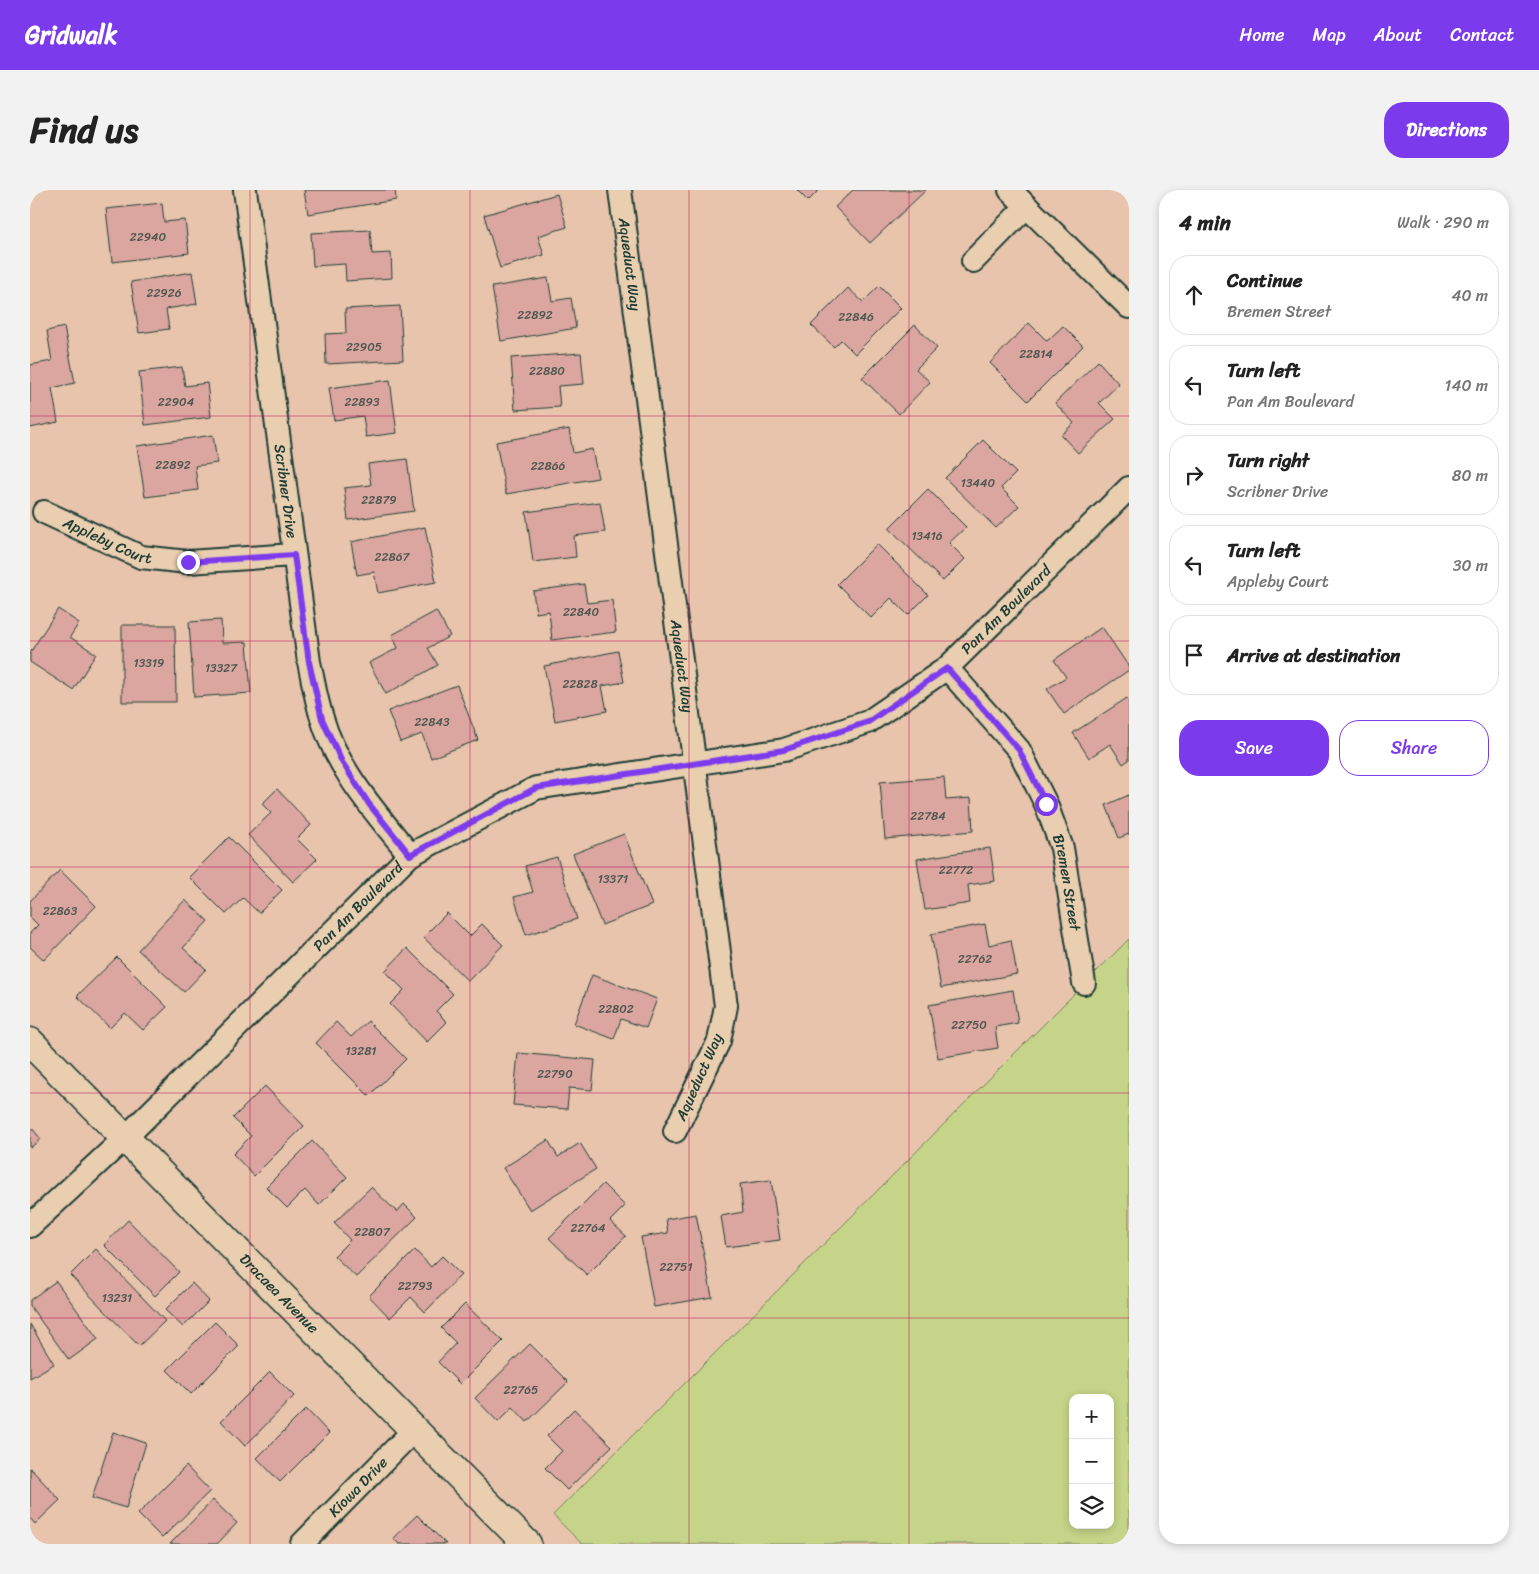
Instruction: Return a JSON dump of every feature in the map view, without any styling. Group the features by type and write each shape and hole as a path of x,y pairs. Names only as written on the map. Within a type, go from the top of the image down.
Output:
{"street":[{"name":"Scribner Drive","path":"244,190 309,662 322,719 346,769 369,804 410,855"},
{"name":"Aqueduct Way","path":"620,190 726,1006 719,1041 675,1131"},
{"path":"1010,190 1129,307"},
{"path":"973,260 1026,207"},
{"name":"Pan Am Boulevard","path":"30,1226 125,1138 410,855 536,788 784,750 868,722 947,668 1129,488"},
{"name":"Appleby Court","path":"44,512 141,557 188,562 294,555"},
{"name":"Bremen Street","path":"947,668 1019,750 1046,804 1062,848 1084,983"},
{"name":"Dracaea Avenue","path":"30,1042 527,1544"},
{"name":"Kiowa Drive","path":"302,1544 414,1430"}],"green space":[{"path":"1129,939 1129,1544 582,1544 553,1515"}],"building":[{"path":"304,190 395,190 396,200 308,214"},
{"path":"797,190 819,190 808,201"},
{"path":"853,190 926,190 870,243 835,207"},
{"path":"557,194 567,227 538,236 544,255 500,268 484,215"},
{"path":"162,203 164,222 185,220 189,253 112,262 106,209"},
{"path":"370,230 372,254 391,253 392,278 346,281 345,264 313,266 311,233"},
{"path":"192,272 197,304 166,309 169,329 139,333 131,282"},
{"path":"548,278 552,301 571,298 576,328 501,341 492,287"},
{"path":"879,286 901,308 855,354 841,340 834,347 811,325 848,288 863,302"},
{"path":"400,306 403,360 326,364 325,334 346,333 345,309"},
{"path":"1029,323 1047,341 1063,326 1083,346 1028,401 990,363"},
{"path":"915,325 937,348 916,369 930,382 899,414 862,378"},
{"path":"64,327 75,383 52,388 58,422 30,428 30,365 52,361 47,331"},
{"path":"581,353 584,384 558,386 560,407 515,410 511,358"},
{"path":"1098,361 1119,384 1099,403 1115,419 1078,453 1061,435 1074,423 1055,403"},
{"path":"182,367 185,386 207,383 211,417 145,425 139,372"},
{"path":"390,380 397,433 366,437 363,416 334,420 329,388"},
{"path":"569,429 573,453 592,449 598,478 506,494 496,442"},
{"path":"213,435 217,463 195,466 198,490 145,497 137,446"},
{"path":"983,440 1016,473 1001,488 1019,506 996,528 945,478"},
{"path":"407,459 414,511 348,520 344,488 371,485 368,464"},
{"path":"928,489 966,527 949,543 965,559 943,581 889,528"},
{"path":"600,502 605,532 574,536 576,557 533,562 526,512"},
{"path":"425,527 436,582 378,593 374,572 357,575 351,542"},
{"path":"877,544 928,595 908,615 891,598 871,618 837,584"},
{"path":"584,584 587,603 612,600 616,632 552,640 549,611 536,613 533,591"},
{"path":"58,609 79,623 70,637 96,654 73,690 30,662 30,653"},
{"path":"436,611 450,636 428,648 438,665 386,694 369,663 398,648 392,635"},
{"path":"221,620 222,643 247,642 251,693 194,697 189,622"},
{"path":"122,625 175,625 176,702 122,702"},
{"path":"1102,627 1129,667 1129,670 1064,714 1047,689 1066,677 1054,660"},
{"path":"618,651 624,682 602,686 607,711 555,721 544,666"},
{"path":"457,685 478,740 431,758 422,734 400,742 388,711"},
{"path":"1127,698 1129,701 1129,760 1123,764 1110,744 1089,758 1073,733"},
{"path":"944,777 946,800 971,798 973,831 885,839 880,782"},
{"path":"277,789 311,825 297,839 317,859 293,882 248,835 271,813 262,804"},
{"path":"1129,795 1129,834 1119,838 1106,805"},
{"path":"624,834 652,905 602,925 573,854"},
{"path":"229,837 282,890 259,913 243,898 226,914 189,877"},
{"path":"990,848 995,881 968,885 970,903 925,910 917,859"},
{"path":"557,857 577,919 526,935 514,897 533,892 525,866"},
{"path":"60,870 96,906 44,960 30,947 30,933 38,925 30,917 30,901"},
{"path":"185,900 208,921 183,948 206,969 184,992 138,950"},
{"path":"447,913 470,936 482,924 503,945 468,981 423,937"},
{"path":"985,924 989,945 1011,940 1017,974 941,988 931,934"},
{"path":"407,948 453,994 436,1011 447,1022 427,1042 390,1004 404,990 385,971"},
{"path":"117,957 167,1007 143,1030 125,1013 110,1028 77,996"},
{"path":"592,975 657,999 646,1028 621,1019 614,1039 574,1024"},
{"path":"1013,990 1018,1023 995,1027 998,1048 938,1058 929,1005"},
{"path":"368,1021 406,1059 369,1096 316,1043 336,1022 351,1037"},
{"path":"518,1053 595,1060 592,1090 569,1088 567,1109 513,1105"},
{"path":"265,1086 304,1126 254,1176 233,1154 251,1136 233,1118"},
{"path":"30,1126 41,1139 30,1148"},
{"path":"548,1140 558,1157 580,1143 596,1169 530,1210 503,1168"},
{"path":"312,1141 347,1177 319,1205 305,1190 287,1208 266,1187"},
{"path":"771,1180 780,1240 726,1247 721,1216 743,1212 740,1184"},
{"path":"603,1184 625,1206 610,1221 626,1236 587,1275 549,1238"},
{"path":"371,1187 397,1212 404,1204 417,1217 356,1277 334,1256 350,1240 334,1223"},
{"path":"696,1214 712,1297 654,1307 641,1237 668,1233 666,1219"},
{"path":"128,1220 179,1272 155,1296 104,1245"},
{"path":"96,1249 165,1321 139,1346 70,1275"},
{"path":"415,1250 431,1267 442,1256 461,1275 425,1312 411,1297 390,1318 369,1296"},
{"path":"56,1281 98,1339 69,1360 30,1306 30,1300"},
{"path":"192,1283 209,1301 183,1327 165,1310"},
{"path":"465,1304 503,1341 460,1384 438,1362 456,1343 441,1328"},
{"path":"215,1322 239,1346 191,1394 167,1370"},
{"path":"30,1324 54,1364 30,1378"},
{"path":"530,1344 568,1382 527,1422 513,1407 498,1422 475,1398"},
{"path":"270,1372 294,1396 245,1446 221,1421"},
{"path":"306,1409 329,1433 280,1482 257,1458"},
{"path":"574,1409 612,1446 567,1490 545,1468 562,1451 547,1436"},
{"path":"113,1432 146,1443 126,1508 92,1498"},
{"path":"186,1466 210,1491 162,1538 138,1514"},
{"path":"30,1468 60,1500 35,1524 30,1518"},
{"path":"213,1500 237,1523 217,1544 170,1544"},
{"path":"417,1515 446,1544 399,1544 393,1538"}],"route":[{"path":"188,562 294,555 309,662 322,719 342,762 369,804 410,855 536,788 784,750 868,722 947,668 1019,750 1046,804"}]}
